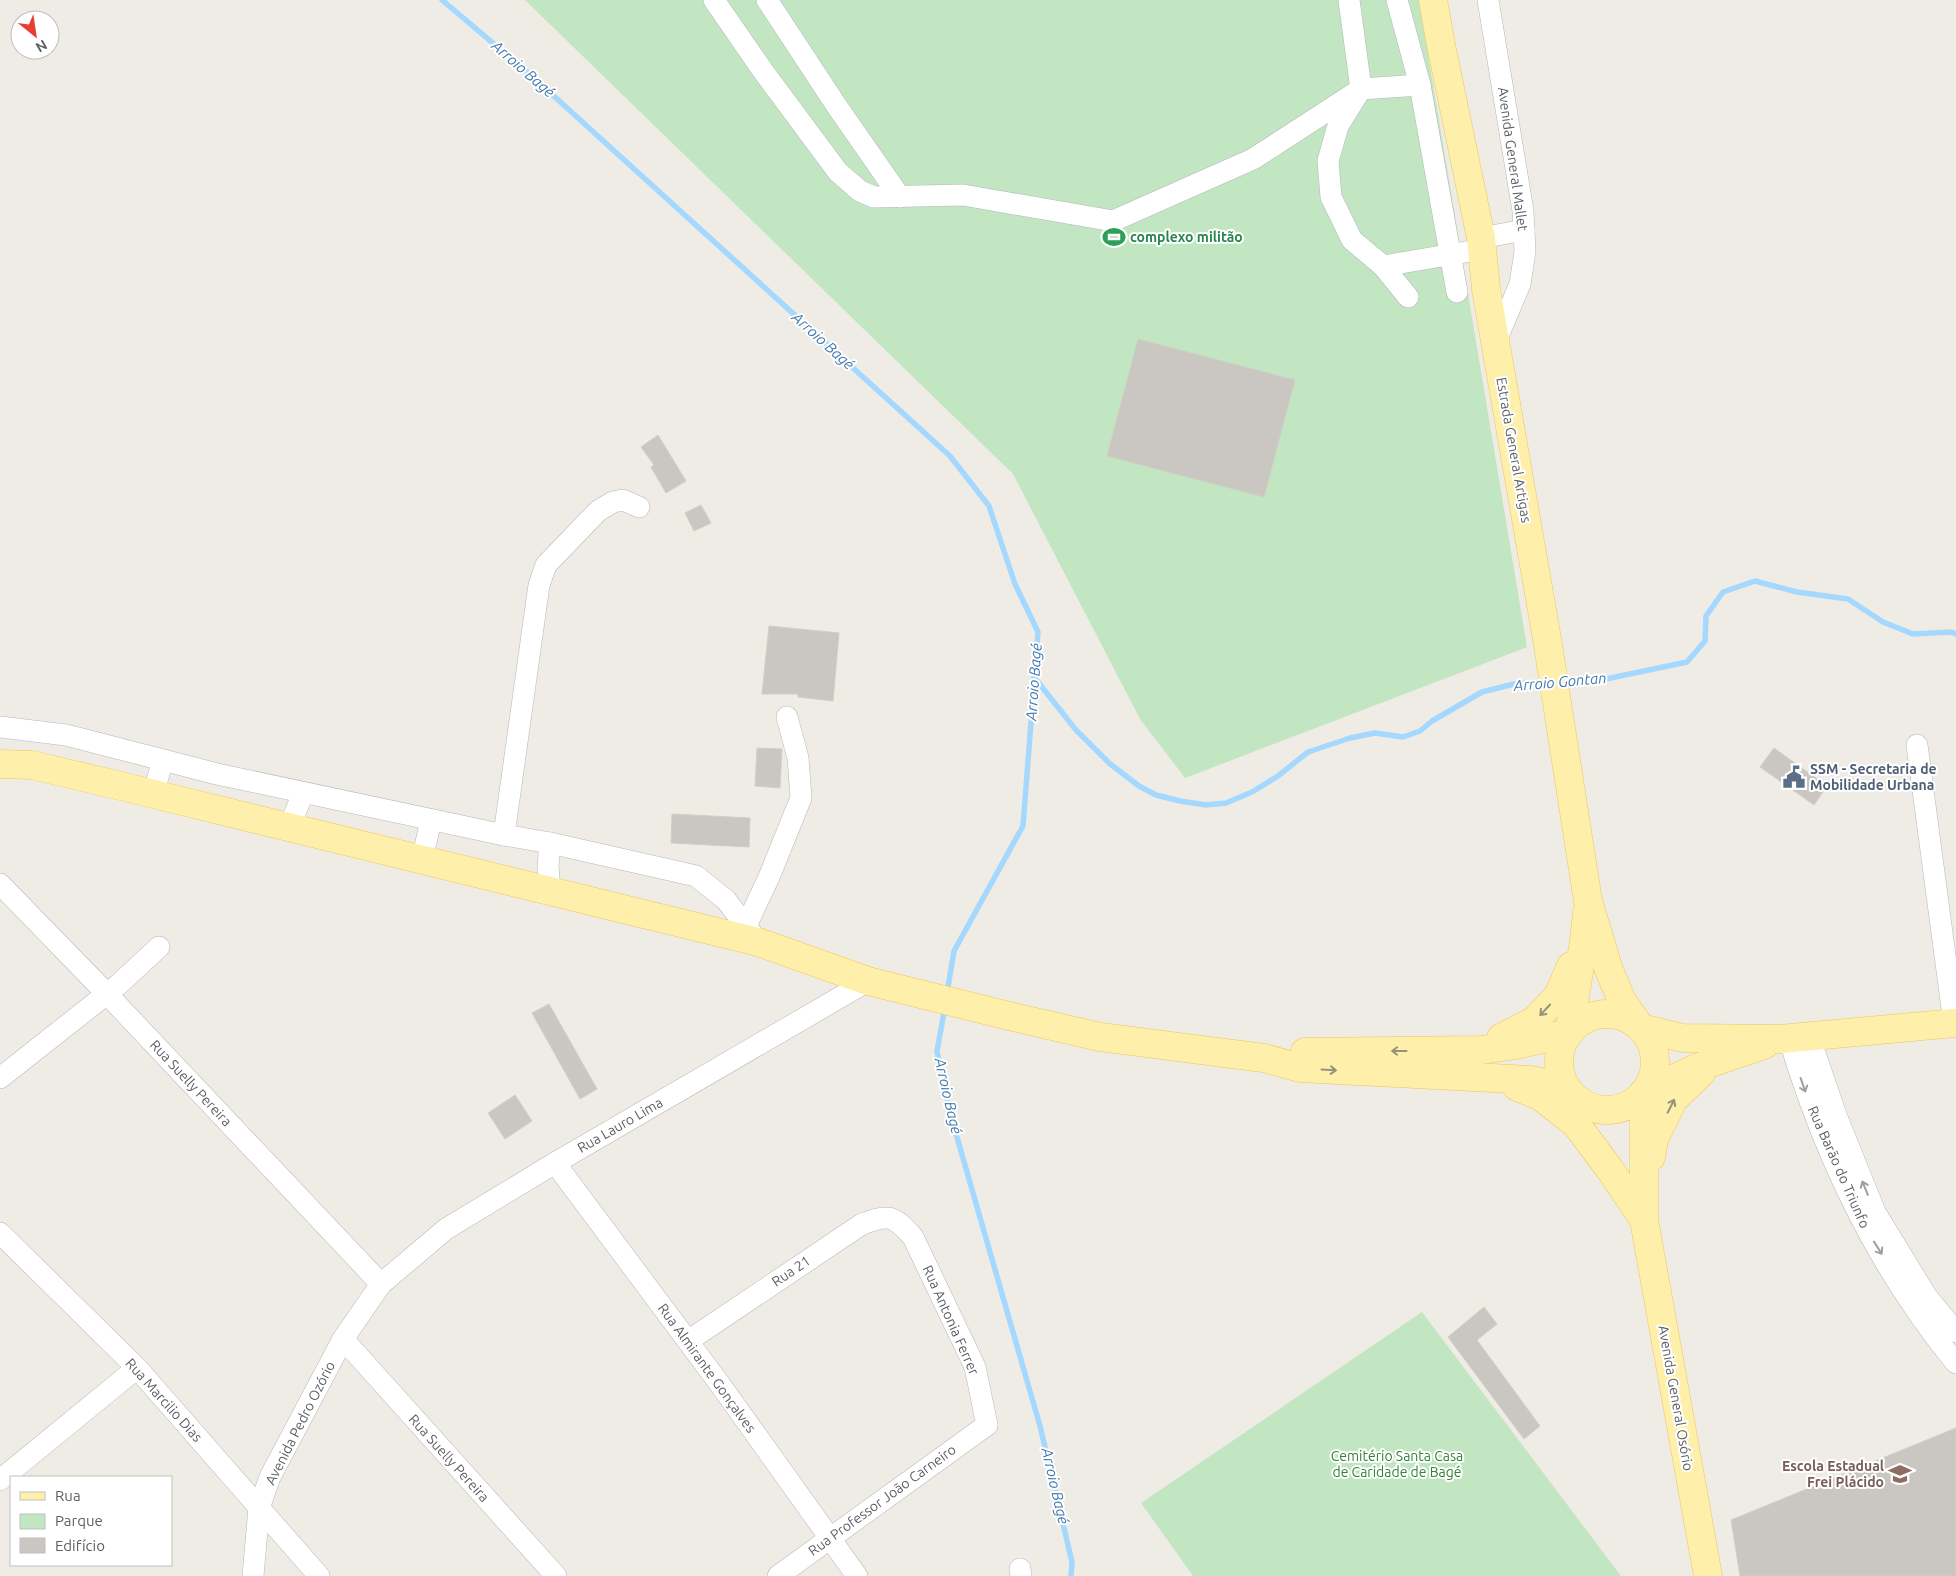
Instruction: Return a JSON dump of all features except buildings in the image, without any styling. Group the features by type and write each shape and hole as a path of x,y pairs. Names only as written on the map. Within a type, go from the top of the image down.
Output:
{"main road":[{"name":"Estrada General Artigas","path":"1433,0 1482,244 1486,289 1547,639 1588,901"},
{"path":"0,764 32,765 550,891 752,934 879,984 1100,1037 1264,1058 1300,1068 1445,1063 1531,1080 1569,1092 1592,1108 1604,1110 1626,1106 1644,1092 1654,1071 1654,1059 1648,1037 1621,999 1609,970 1588,901"},
{"path":"1569,1092 1560,1071 1559,1054 1569,1033 1584,941 1588,901"},
{"path":"1588,901 1621,976 1651,1012 1675,1028 1730,1048"},
{"path":"1445,1063 1503,1038 1534,1021 1558,996 1575,957 1588,901"},
{"path":"1445,1063 1481,1050 1516,1045 1569,1033 1587,1019 1610,1014 1621,1016 1640,1028 1730,1048 1793,1038 1955,1023"},
{"path":"1644,1092 1699,1067 1730,1048"},
{"path":"1644,1220 1647,1177 1654,1139 1674,1099 1730,1048"},
{"path":"1445,1063 1540,1096 1576,1124 1644,1220"},
{"name":"Avenida General Osório","path":"1569,1092 1606,1149 1644,1220"},
{"name":"Avenida General Osório","path":"1644,1092 1644,1220 1708,1576"}],"street":[{"path":"714,0 763,72 838,172 860,191 874,197 900,198 963,195 1113,221 1253,159 1361,88 1420,85"},
{"path":"767,0 900,198"},
{"path":"1349,0 1361,88 1338,126 1328,161 1331,197 1352,240 1383,266 1408,297"},
{"path":"1397,0 1420,85 1457,292"},
{"name":"Avenida General Mallet","path":"1488,0 1523,211 1525,252 1520,284 1496,343"},
{"path":"1383,266 1450,256 1524,230"},
{"path":"504,835 538,585 546,565 598,511 613,502 623,500 639,507"},
{"path":"752,934 770,877 801,798 798,758 787,717"},
{"path":"0,727 66,735 217,774 431,820 550,843 696,876 726,900 752,934"},
{"path":"1917,745 1955,1023"},
{"path":"153,794 163,760"},
{"path":"289,828 303,793"},
{"path":"422,860 431,820"},
{"path":"550,843 548,866 550,891"},
{"name":"Rua Suelly Pereira","path":"0,884 107,994 381,1284"},
{"path":"0,1078 107,994 159,947"},
{"name":"Rua Lauro Lima","path":"381,1284 446,1229 555,1163 808,1014 879,984"},
{"name":"Rua Barão do Triunfo","path":"1793,1038 1833,1107 1875,1212 1920,1302 1956,1364"},
{"name":"Rua Almirante Gonçalves","path":"555,1163 688,1341 857,1576"},
{"name":"Rua 21","path":"688,1341 862,1224 883,1217 899,1222"},
{"name":"Rua Antonia Ferrer","path":"899,1222 913,1237 975,1367 987,1425"},
{"name":"Rua Marcilio Dias","path":"0,1233 137,1368 320,1576"},
{"name":"Avenida Pedro Ozório","path":"253,1576 259,1508 270,1477 343,1339 381,1284"},
{"name":"Rua Barão do Triunfo","path":"1920,1302 1956,1332"},
{"name":"Rua Suelly Pereira","path":"343,1339 556,1576"},
{"path":"0,1480 137,1368"},
{"name":"Rua Professor João Carneiro","path":"778,1576 987,1425"}],"green space":[{"name":"complexo militão","path":"525,0 1419,0 1527,647 1185,778 1140,719 1013,474"},
{"name":"Cemitério Santa Casa de Caridade de Bagé","path":"1422,1312 1621,1576 1193,1576 1141,1503"}],"waterway":[{"name":"Arroio Bagé","path":"442,0 534,78 950,456 989,506 1015,584 1038,632 1023,826 954,951 947,993"},
{"name":"Arroio Gontan","path":"1562,682 1601,680 1687,662 1705,641 1706,616 1723,592 1755,581 1797,592 1848,599 1883,622 1913,634 1951,632 1956,634"},
{"name":"Arroio Gontan","path":"1034,677 1076,730 1109,763 1139,786 1156,795 1206,805 1226,803 1252,792 1278,776 1308,752 1350,738 1375,733 1403,737 1420,731 1432,721 1482,692 1514,684 1548,682"},
{"name":"Arroio Bagé","path":"945,1007 937,1051 950,1113 1040,1426 1072,1562 1071,1576"}],"place":[{"name":"complexo militão","path":"1114,237"},
{"name":"SSM - Secretaria de Mobilidade Urbana","path":"1794,777"},
{"name":"Escola Estadual Frei Plácido","path":"1900,1474"}]}
